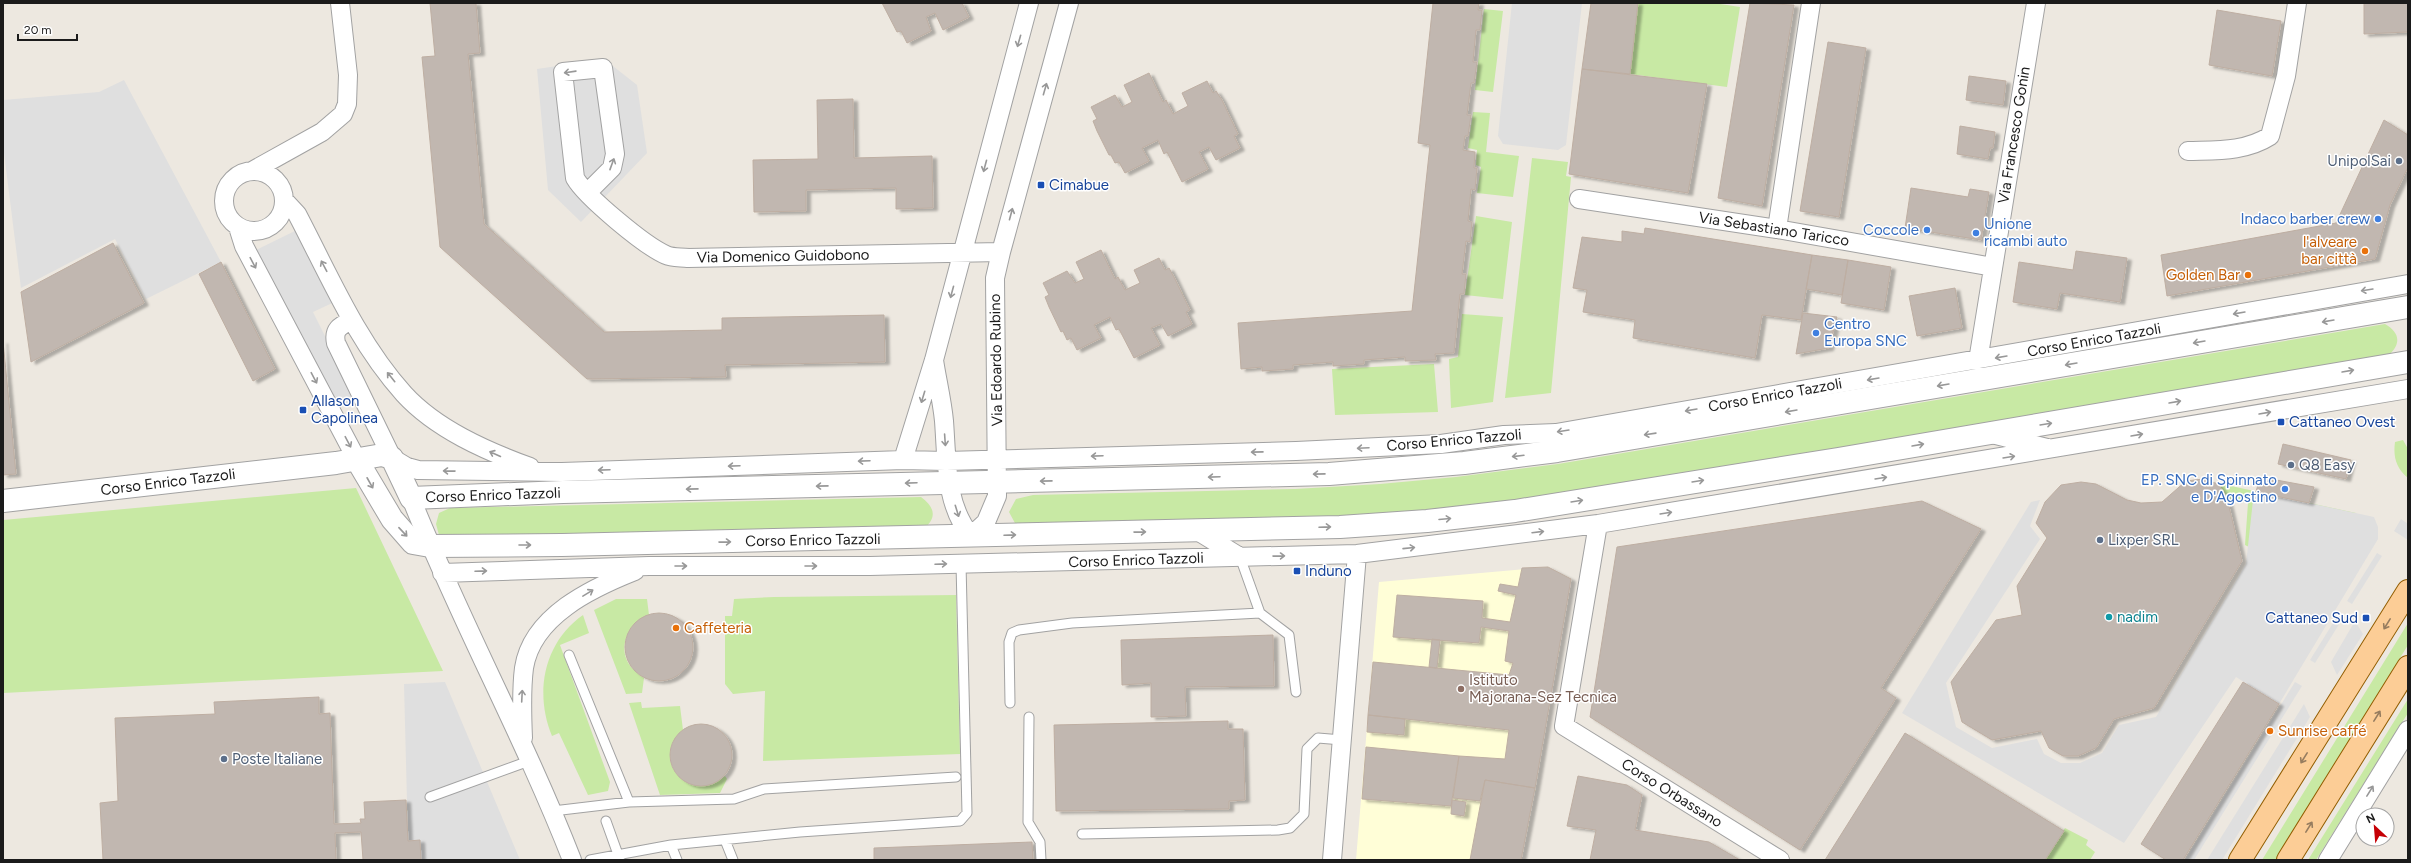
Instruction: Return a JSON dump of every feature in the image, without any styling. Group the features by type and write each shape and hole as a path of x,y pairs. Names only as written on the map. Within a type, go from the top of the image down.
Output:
{"main road":[{"path":"2240,860 2408,591"},
{"path":"2288,860 2408,667"}],"street":[{"path":"252,171 265,173 275,178 282,188 284,200 281,215 271,226 259,231 248,231 238,227 229,218 223,206 224,193 228,184 238,175 252,171 334,123 343,114 347,104 348,75 340,3"},
{"path":"903,460 934,360 1029,3"},
{"name":"Via Edoardo Rubino","path":"972,536 986,522 993,508 997,482 995,278 1000,252 1069,3"},
{"path":"1777,229 1811,3"},
{"name":"Via Francesco Gonin","path":"1978,361 2036,3"},
{"path":"2188,151 2233,149 2259,143 2270,136 2286,76 2297,3"},
{"name":"Via Domenico Guidobono","path":"588,193 612,168 615,154 603,68 563,72 573,170 579,185 588,193 647,243 668,256 688,258 1000,252"},
{"path":"275,178 283,158 294,146"},
{"name":"Via Sebastiano Taricco","path":"1579,199 1777,229 1993,267"},
{"name":"Corso Enrico Tazzoli","path":"284,200 297,214 352,320 380,364 405,395 468,442 498,456 544,472"},
{"name":"Corso Enrico Tazzoli","path":"238,227 246,250 357,460 396,525 413,542 430,546 972,536 1340,527 1427,521 1515,511 2408,362"},
{"path":"2407,280 2408,308"},
{"name":"Corso Enrico Tazzoli","path":"3,501 357,460 382,455 392,458 407,467 418,470 544,472 903,460 946,461 1296,451 1442,444 1504,435 1556,432 1978,361 2407,280"},
{"name":"Corso Enrico Tazzoli","path":"411,498 563,492 1176,478 1392,470 1557,451 2408,308"},
{"name":"Corso Enrico Tazzoli","path":"352,320 337,328 334,334 336,343 411,498 442,573 489,669 526,755 553,811 572,860"},
{"path":"934,360 944,421 946,461 950,482 958,516 972,536"},
{"name":"Corso Enrico Tazzoli","path":"442,573 649,566 870,566 1357,554 1598,524 2053,450 2408,389"},
{"name":"Corso Enrico Tazzoli","path":"1989,433 2053,450"},
{"path":"1136,455 1176,478"},
{"name":"Corso Enrico Tazzoli","path":"1454,542 1515,511"},
{"name":"Corso Orbassano","path":"1598,524 1564,726 1780,860"},
{"name":"Corso Enrico Tazzoli","path":"1196,530 1240,557"},
{"path":"1332,860 1357,554"},
{"name":"Corso Enrico Tazzoli","path":"526,755 522,701 524,666 535,639 552,619 572,602 605,582 649,566"},
{"path":"2328,860 2408,730"}],"lane":[{"path":"1240,557 1260,613 1289,635 1296,692"},
{"path":"590,860 618,857 671,845 960,821 967,813 960,564"},
{"path":"1010,702 1009,642 1012,634 1019,630 1072,623 1260,613"},
{"path":"569,655 629,802"},
{"path":"1029,717 1028,822 1040,842 1041,860"},
{"path":"1082,834 1278,830 1290,828 1304,814 1307,749 1318,738 1342,740"},
{"path":"430,797 526,755"},
{"path":"553,811 629,802 734,799 764,789 956,777"},
{"path":"606,821 618,857"},
{"path":"725,840 733,860"},
{"path":"671,845 677,860"}],"shaded area":[{"path":"1512,3 1582,3 1566,145 1558,150 1503,144 1498,136"},
{"path":"604,59 637,85 647,153 581,222 548,190 537,69"},
{"path":"124,80 221,262 146,299 115,239 21,288 3,145 3,100 99,92"},
{"path":"303,227 341,299 313,312 357,400 332,411 248,254"},
{"path":"2254,491 2374,517 2378,527 2378,539 2279,704 2236,677 2124,843 1902,713 2031,502 2040,500 2030,526 2040,539 1946,683 1956,727 1992,748 2037,739 2044,754 2061,763 2080,763 2102,753 2119,725 2156,717 2246,564"},
{"path":"2401,519 2408,524 2408,540 2394,531"},
{"path":"2377,553 2382,556 2352,604 2347,601"},
{"name":"Istituto Majorana-Sez Tecnica","path":"1548,567 1571,579 1521,860 1356,860 1379,582"},
{"path":"2338,615 2343,618 2315,663 2310,660"},
{"path":"2355,621 2363,634 2337,675 2331,662"},
{"path":"445,682 520,860 421,860 420,840 408,841 404,684"},
{"path":"2295,682 2302,686 2194,860 2185,860"},
{"path":"2304,704 2310,717 2222,860 2207,860"}],"green space":[{"path":"1638,3 1714,3 1740,7 1727,87 1630,74"},
{"path":"1484,9 1503,11 1493,92 1475,90"},
{"path":"1473,112 1490,113 1486,152 1519,156 1513,197 1477,193 1481,167 1476,165 1477,150 1468,148"},
{"path":"1532,158 1568,162 1566,176 1571,177 1551,393 1505,398"},
{"path":"1476,216 1512,222 1503,299 1465,295"},
{"path":"1462,314 1503,317 1493,402 1451,408 1449,359 1458,357"},
{"path":"2385,324 2396,334 2397,338 2396,346 2389,355 1564,496 1383,517 1016,525 1009,512 1016,499 1033,495 1295,489 1380,484 1456,477 1558,464"},
{"path":"1434,364 1438,412 1335,415 1332,369"},
{"path":"2403,440 2408,449 2408,478 2398,466 2394,453 2395,442"},
{"path":"2217,483 2356,513 2251,548 2245,545 2248,503 2227,498"},
{"path":"356,488 443,671 3,693 3,520"},
{"path":"921,497 930,505 933,514 930,522 922,530 450,541 439,535 436,524 439,513 450,508"},
{"path":"956,595 960,754 763,761 765,691 733,694 725,684 725,616 732,616 734,599 774,597"},
{"path":"616,599 647,599 649,615 637,621 633,626 626,638 625,645 627,661 634,670 644,678 642,693 626,694 594,610"},
{"path":"583,615 589,633 560,645 610,782 608,791 588,795 559,733 552,736 544,703 546,670 551,654 559,639 570,626"},
{"path":"2408,623 2408,645 2276,860 2262,860"},
{"path":"2408,699 2408,713 2316,860 2308,860"},
{"path":"641,702 642,708 680,706 683,730 674,741 670,754 672,765 677,775 686,782 698,785 711,784 725,776 727,779 720,793 660,795 629,703"},
{"path":"2065,828 2088,840 2086,845 2095,852 2090,860 2045,860"}],"building":[{"path":"430,3 476,3 480,53 468,54 484,224 604,332 722,330 722,318 884,315 885,362 725,365 726,377 587,379 440,247 422,57 435,56"},
{"path":"882,3 962,3 969,17 943,30 935,13 926,17 931,31 907,43 901,31 897,32"},
{"path":"1433,3 1479,3 1478,10 1482,10 1480,30 1476,30 1473,62 1477,62 1474,83 1471,83 1467,115 1471,115 1468,136 1465,136 1463,150 1475,152 1474,168 1477,168 1475,190 1471,189 1468,221 1472,222 1470,242 1466,241 1462,274 1466,274 1464,294 1460,294 1454,353 1435,354 1436,360 1405,361 1405,357 1364,360 1364,364 1333,366 1333,362 1293,365 1293,369 1262,371 1262,367 1241,369 1238,323 1412,311 1430,145 1418,143"},
{"path":"1591,3 1638,3 1630,74 1582,69"},
{"path":"1750,3 1794,5 1762,206 1718,198"},
{"path":"2364,3 2408,3 2408,32 2364,34"},
{"path":"2217,10 2281,21 2272,76 2209,65"},
{"path":"1828,42 1866,48 1839,217 1800,211"},
{"path":"1582,69 1707,84 1688,193 1569,174"},
{"path":"1149,73 1163,102 1166,100 1173,114 1188,106 1182,93 1207,81 1213,93 1216,91 1222,100 1238,134 1234,136 1240,148 1216,160 1209,147 1199,152 1208,169 1182,182 1167,152 1164,154 1158,140 1142,148 1149,161 1125,173 1119,162 1115,163 1111,155 1109,155 1093,121 1097,119 1091,107 1115,95 1122,107 1132,102 1124,85"},
{"path":"1969,76 2006,81 2003,105 1966,100"},
{"path":"853,99 854,158 932,156 933,208 896,209 896,188 806,190 806,211 754,212 753,160 818,159 817,100"},
{"path":"2384,120 2408,135 2408,167 2390,205 2375,259 2167,296 2161,255 2336,223"},
{"path":"1960,126 1995,132 1993,148 1990,148 1988,159 1957,154"},
{"path":"1911,188 1968,197 1970,189 1989,192 1981,240 1905,228"},
{"path":"1645,228 1812,255 1801,320 1762,315 1755,358 1633,338 1635,320 1583,312 1587,290 1573,288 1582,237 1622,242 1622,231 1644,234"},
{"path":"113,243 144,303 31,362 21,292"},
{"path":"1101,250 1115,279 1118,277 1125,290 1140,283 1134,270 1159,258 1165,270 1169,268 1174,277 1190,310 1186,312 1192,324 1168,336 1161,324 1151,328 1160,345 1134,358 1119,329 1116,330 1110,317 1094,325 1101,338 1077,350 1071,338 1067,340 1063,331 1061,332 1045,297 1049,295 1043,283 1067,271 1075,283 1084,279 1076,262"},
{"path":"2076,251 2127,258 2120,302 2060,293 2057,309 2013,302 2019,262 2073,270"},
{"path":"1812,255 1848,260 1842,295 1806,289"},
{"path":"1848,260 1891,267 1884,310 1841,303"},
{"path":"221,262 275,369 253,381 199,274"},
{"path":"1955,288 1962,328 1917,336 1909,296"},
{"name":"Centro Europa SNC","path":"1803,313 1837,317 1829,348 1796,354"},
{"path":"3,341 16,474 3,475"},
{"path":"2283,444 2351,460 2346,479 2278,464"},
{"name":"EP. SNC di Spinnato e D'Agostino","path":"2260,477 2314,487 2309,503 2256,492"},
{"name":"nadim","path":"2203,479 2218,484 2227,498 2242,561 2154,708 2114,719 2096,748 2078,756 2063,756 2049,748 2041,731 1992,740 1962,722 1951,682 1996,620 2022,615 2017,586 2047,538 2036,523 2045,502 2061,485 2081,482 2096,484 2127,500 2141,503 2162,502 2186,481"},
{"path":"1922,501 1981,529 1881,688 1896,698 1800,850 1590,717 1617,547"},
{"path":"1548,567 1571,579 1535,788 1485,780 1480,801 1453,798 1459,756 1505,759 1509,730 1368,715 1373,662 1509,675 1513,663 1505,661 1509,631 1481,627 1479,643 1393,637 1397,595 1483,601 1482,618 1510,622 1516,595 1498,591 1500,584 1518,587 1522,568"},
{"path":"659,613 672,616 683,623 690,634 693,647 690,660 683,671 672,678 659,681 646,678 635,671 628,660 625,647 628,634 635,623 646,616"},
{"path":"1273,635 1274,686 1185,687 1186,716 1151,717 1151,683 1122,685 1121,640"},
{"path":"1432,639 1440,640 1437,668 1429,667"},
{"path":"2243,682 2279,704 2183,860 2166,860 2141,844"},
{"name":"Poste Italiane","path":"319,697 319,714 330,713 334,824 361,823 360,819 365,819 364,802 406,800 408,841 420,840 421,860 363,860 361,832 335,833 336,860 103,860 100,803 118,801 115,718 215,714 214,702"},
{"path":"1368,715 1405,719 1404,735 1367,732"},
{"path":"1228,721 1228,729 1243,729 1245,800 1229,801 1229,809 1056,811 1054,725"},
{"path":"695,724 707,724 723,733 730,743 732,755 730,767 723,777 707,786 695,786 684,781 675,772 670,761 670,749 675,738 684,729"},
{"path":"1905,733 2064,831 2045,860 1825,860"},
{"path":"1366,747 1459,756 1451,806 1362,799"},
{"path":"1578,776 1627,785 1642,795 1635,830 1709,842 1740,860 1590,860 1596,830 1567,826"},
{"path":"1485,780 1535,788 1521,860 1470,860"},
{"path":"1452,800 1466,802 1464,816 1451,814"},
{"path":"1032,842 1033,860 874,860 874,848"}],"place":[{"name":"UnipolSai","path":"2399,161"},
{"name":"Cimabue","path":"1041,185"},
{"name":"Indaco barber crew","path":"2378,219"},
{"name":"Coccole","path":"1927,230"},
{"name":"Unione ricambi auto","path":"1976,233"},
{"name":"l'alveare bar città","path":"2365,251"},
{"name":"Golden Bar","path":"2248,275"},
{"name":"Centro Europa SNC","path":"1816,333"},
{"name":"Allason Capolinea","path":"303,410"},
{"name":"Cattaneo Ovest","path":"2281,422"},
{"name":"Q8 Easy","path":"2291,465"},
{"name":"EP. SNC di Spinnato e D'Agostino","path":"2285,489"},
{"name":"Lixper SRL","path":"2100,540"},
{"name":"Induno","path":"1297,571"},
{"name":"nadim","path":"2109,617"},
{"name":"Cattaneo Sud","path":"2366,618"},
{"name":"Caffeteria","path":"676,628"},
{"name":"Istituto Majorana-Sez Tecnica","path":"1461,689"},
{"name":"Sunrise caffé","path":"2270,731"},
{"name":"Poste Italiane","path":"224,759"}]}
